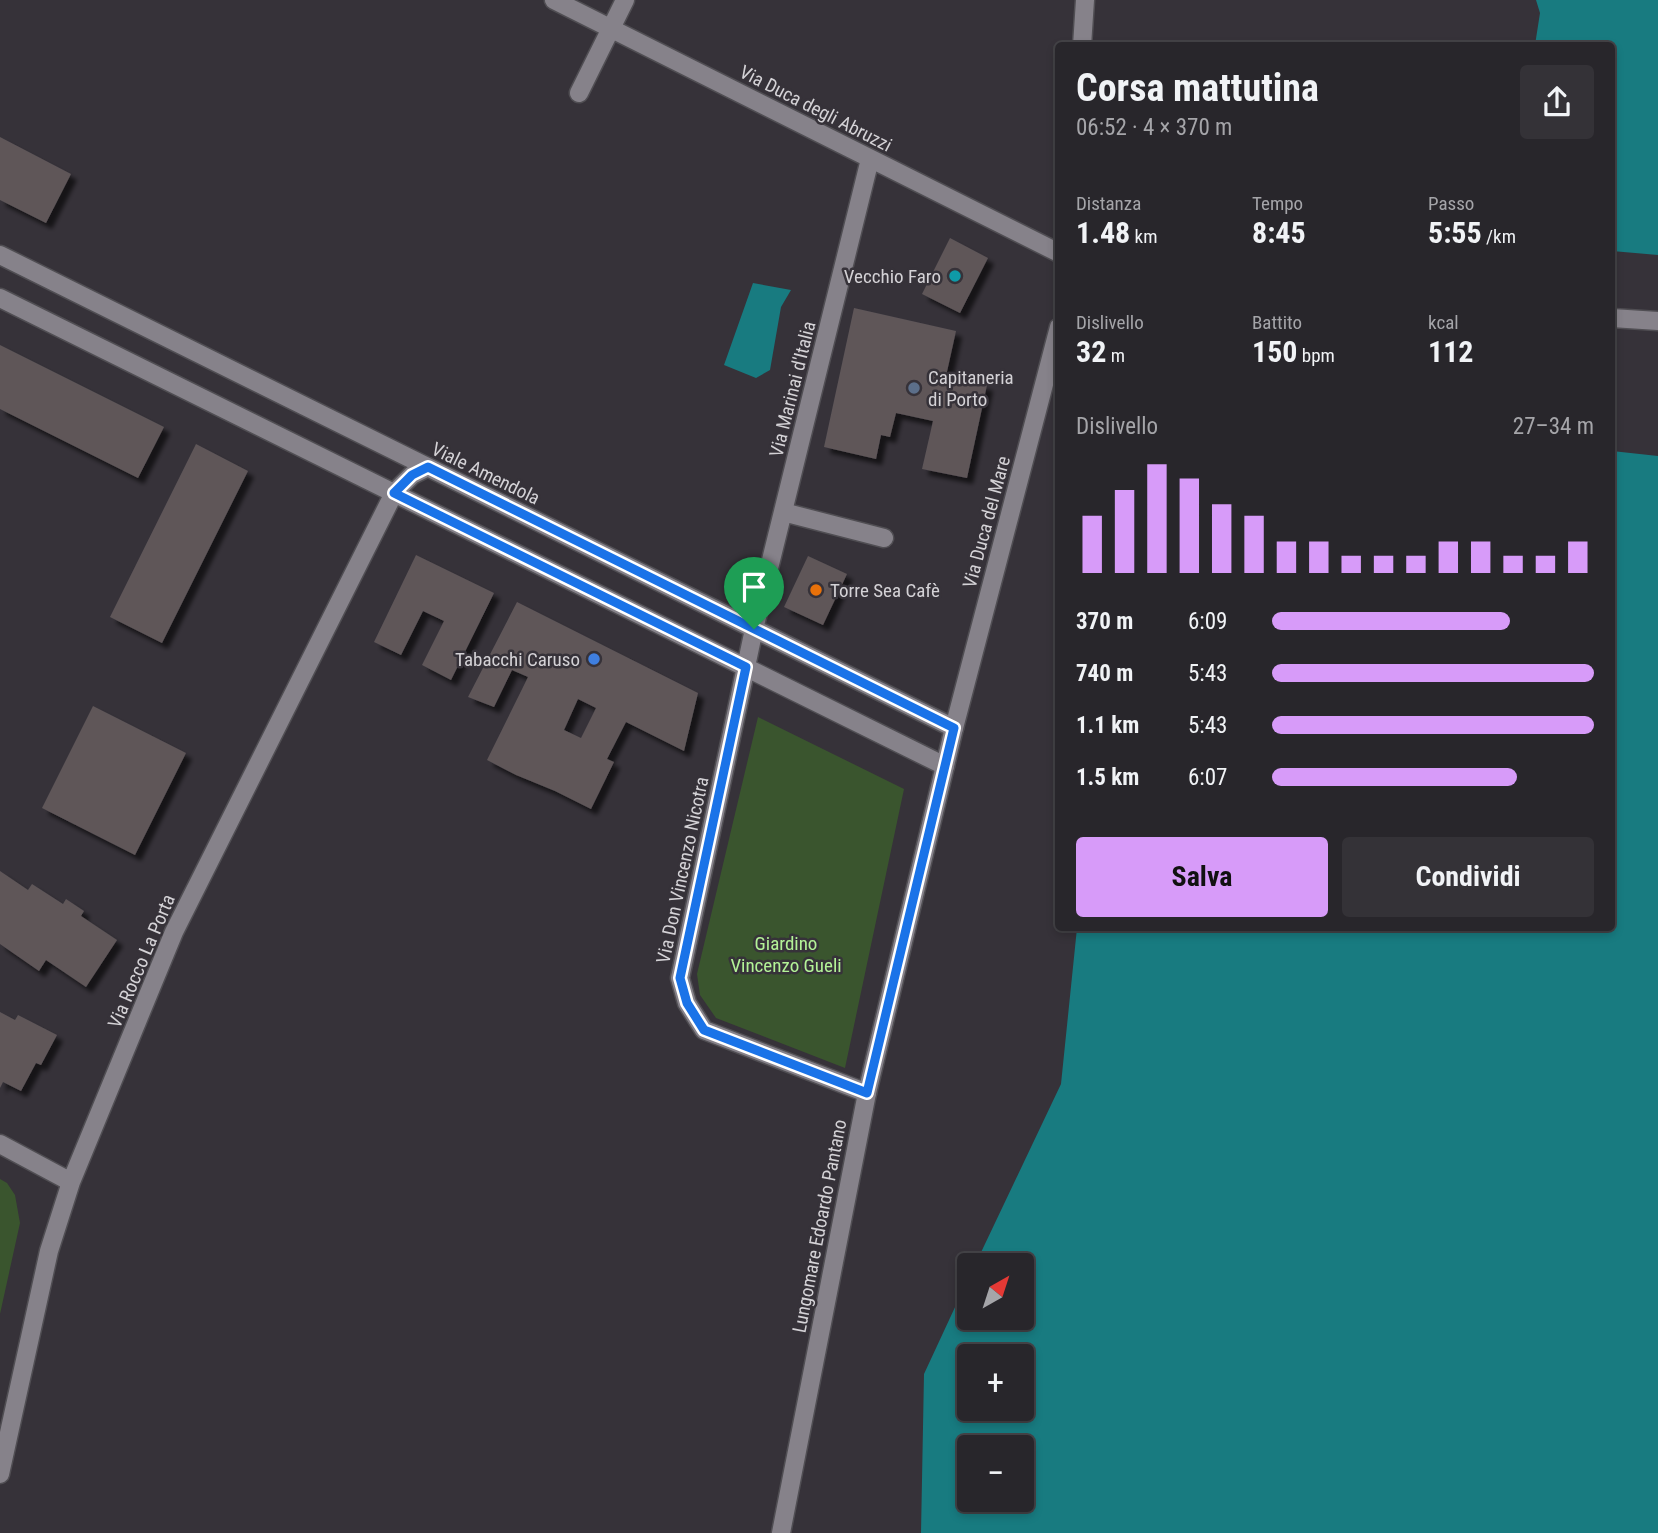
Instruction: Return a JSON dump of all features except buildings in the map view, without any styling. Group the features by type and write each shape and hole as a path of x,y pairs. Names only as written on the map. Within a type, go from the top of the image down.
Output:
{"street":[{"name":"Via Duca degli Abruzzi","path":"554,0 1055,251"},
{"path":"579,93 625,0"},
{"path":"1082,42 1085,0"},
{"name":"Via Marinai d'Italia","path":"754,629 870,159"},
{"name":"Viale Amendola","path":"0,255 954,728"},
{"path":"0,298 945,766"},
{"path":"1615,318 1658,321"},
{"name":"Via Duca del Mare","path":"945,766 1055,342"},
{"path":"394,493 412,475 428,467"},
{"name":"Via Rocco La Porta","path":"0,1474 49,1251 71,1182 174,932 394,493"},
{"path":"783,512 884,538"},
{"name":"Via Don Vincenzo Nicotra","path":"754,629 680,978 687,1003 704,1030 867,1093"},
{"name":"Lungomare Edoardo Pantano","path":"781,1533 867,1093 945,766"},
{"path":"0,1144 71,1182"}],"green space":[{"name":"Giardino Vincenzo Gueli","path":"758,717 904,789 845,1068 716,1018 700,995 697,974"},
{"path":"0,1179 7,1183 15,1195 20,1223 0,1314"}],"water":[{"path":"1536,0 1658,0 1658,255 1615,251 1615,42 1535,42 1540,13"},
{"path":"753,283 791,290 781,307 770,370 756,378 724,365"},
{"path":"1615,451 1658,456 1658,1533 921,1533 924,1374 957,1303 957,1330 1034,1330 1034,1253 981,1253 1061,1084 1077,931 1615,931"}],"place":[{"name":"Vecchio Faro","path":"955,276"},
{"name":"Capitaneria di Porto","path":"914,388"},
{"name":"Torre Sea Cafè","path":"816,590"},
{"name":"Tabacchi Caruso","path":"594,659"}],"route":[{"path":"428,467 754,629 954,728 867,1093 704,1030 687,1003 680,978 746,667 394,493 412,475 428,467"}]}
